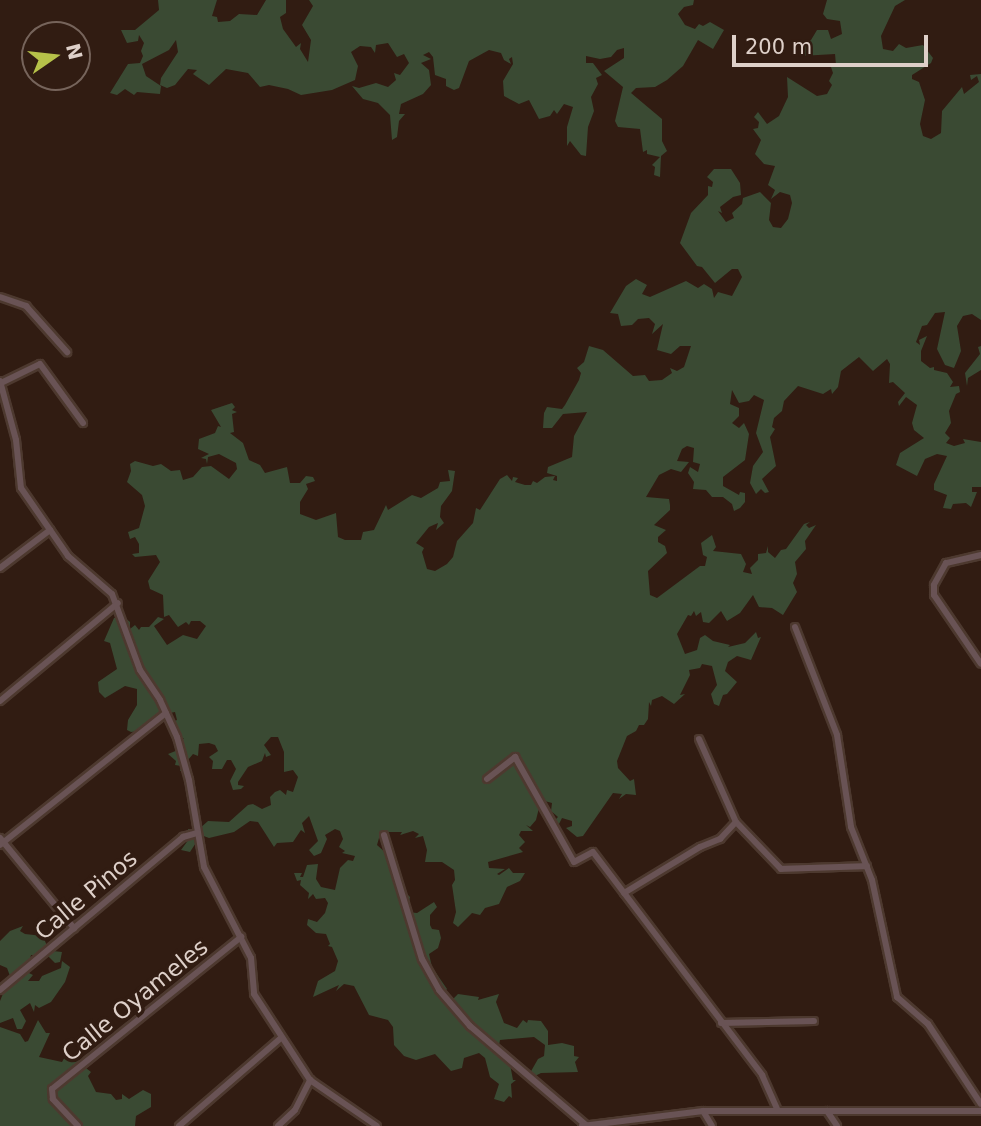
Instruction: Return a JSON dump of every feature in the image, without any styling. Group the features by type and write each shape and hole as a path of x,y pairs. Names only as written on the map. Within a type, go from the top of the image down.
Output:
{"street":[{"path":"0,297 26,306 68,352"},
{"path":"83,423 77,419 40,364 1,382 16,440 21,488 76,565 106,586 118,603 140,670 177,737 189,780 197,833 210,884 251,958 254,994 310,1080 377,1126"},
{"path":"0,568 50,530"},
{"path":"981,555 946,563 934,585 934,595 981,664"},
{"path":"0,701 118,603"},
{"path":"795,628 829,708 837,735 851,827 867,866 897,997 928,1024 981,1104"},
{"path":"74,928 1,842 166,713"},
{"path":"699,740 736,822 781,869 867,866"},
{"path":"486,779 515,757 574,862 593,852 762,1075 778,1111"},
{"path":"624,893 700,847 724,837 736,822"},
{"name":"Calle Pinos","path":"0,990 183,837 197,833"},
{"path":"384,835 422,959 439,990 470,1026 584,1126 703,1111 981,1111"},
{"name":"Calle Oyameles","path":"78,1126 53,1099 52,1089 241,937"},
{"path":"721,1023 814,1021"},
{"path":"179,1126 281,1038"},
{"path":"278,1126 295,1110 310,1080"},
{"path":"703,1111 712,1126"},
{"path":"827,1111 837,1126"},
{"path":"360,1126 365,1118"}],"green space":[{"path":"158,0 217,0 212,16 217,17 218,22 230,21 239,14 257,15 266,0 286,0 286,13 280,17 283,29 296,47 301,43 300,49 308,62 311,40 302,25 313,6 309,0 694,0 693,5 684,7 678,14 685,25 695,29 699,24 703,26 710,22 724,30 713,49 698,40 683,66 667,80 655,87 636,88 631,93 662,119 662,141 667,151 661,156 660,177 654,175 655,167 652,165 660,157 647,154 647,150 643,152 640,129 618,127 615,121 623,87 604,71 624,58 624,48 617,50 611,57 600,59 586,56 586,63 593,63 602,75 596,78 598,84 591,97 594,111 588,127 586,156 581,155 570,141 567,146 567,127 573,107 564,104 557,114 554,110 550,116 539,119 529,100 519,104 504,96 503,81 513,64 512,57 509,59 511,64 504,60 501,53 489,50 469,61 459,88 454,90 446,86 446,79 435,75 433,57 429,52 423,55 431,59 421,63 429,70 431,85 423,94 401,104 399,114 405,114 399,121 397,137 392,140 390,115 378,103 363,99 352,86 359,88 376,83 388,87 396,80 394,73 400,75 409,63 404,54 397,57 388,43 376,45 375,53 371,47 360,46 351,52 358,66 355,80 332,90 301,95 269,85 260,87 248,73 226,69 209,85 193,74 197,70 188,69 175,85 167,88 160,85 161,78 178,52 176,40 169,50 142,64 146,76 161,86 160,94 137,92 134,95 125,89 117,95 110,93 128,64 140,63 143,56 141,51 144,43 139,35 138,41 127,43 121,30 135,30 159,10"},
{"path":"827,0 905,0 895,6 881,36 883,49 893,51 899,44 906,48 923,45 933,58 931,63 912,75 912,79 919,82 925,100 920,124 923,136 931,139 941,133 942,111 962,87 964,94 979,82 977,76 971,80 970,75 981,74 981,320 972,314 963,316 957,326 961,351 954,368 945,365 937,349 945,312 935,313 927,325 922,326 916,342 920,345 919,340 927,336 921,351 921,361 930,368 934,367 934,370 947,373 953,382 950,387 959,386 960,392 956,394 949,411 951,423 945,433 950,438 946,443 954,446 965,443 963,439 981,442 981,487 972,487 972,492 977,492 971,507 966,503 953,504 951,509 943,508 947,495 934,490 934,484 947,456 937,454 925,459 917,476 896,465 900,453 924,438 914,430 912,423 917,405 906,397 899,406 898,402 905,393 893,382 889,383 890,364 887,359 873,371 859,357 841,371 838,387 832,394 831,389 823,394 798,386 784,401 782,411 774,418 772,427 775,429 770,437 776,466 762,479 769,492 765,493 761,489 756,494 750,483 753,466 763,452 756,433 764,400 754,395 749,401 739,403 732,390 730,404 739,408 739,416 732,423 739,428 744,423 749,434 745,460 723,477 723,486 739,495 740,492 745,493 745,502 740,508 734,511 732,504 723,497 712,497 706,490 693,489 694,482 688,473 690,467 698,472 700,464 693,462 694,448 687,446 682,449 677,461 689,462 681,472 671,469 659,475 646,497 669,499 670,505 670,510 654,525 666,530 658,537 658,542 665,546 667,553 648,571 650,595 657,598 700,566 705,566 707,557 703,555 701,543 712,535 716,547 713,551 741,554 746,564 743,572 752,574 750,568 758,560 758,554 766,553 768,546 768,552 775,558 781,550 786,549 804,524 810,522 806,525 809,528 816,525 805,541 806,549 795,562 797,574 793,583 797,592 783,615 772,608 759,607 753,595 740,613 727,621 721,611 709,623 703,622 701,612 696,616 694,611 691,616 688,615 677,634 685,654 697,650 700,638 705,635 713,641 730,645 728,647 745,643 756,632 758,638 761,637 751,660 737,656 728,662 725,671 737,682 723,695 719,706 714,704 711,694 717,685 712,666 702,664 700,668 689,670 690,675 680,695 685,694 674,704 662,696 652,700 651,706 649,702 648,719 644,725 639,725 636,731 627,736 617,761 618,768 630,781 634,779 636,795 626,794 619,799 622,794 613,793 583,836 577,837 566,828 572,826 572,821 562,818 558,826 554,821 558,817 551,811 552,803 541,800 536,820 530,827 526,825 533,831 521,831 519,835 525,842 519,848 523,852 488,862 489,868 505,869 497,874 499,875 509,868 513,873 525,873 520,881 507,887 499,904 485,908 480,915 472,913 458,927 453,923 456,912 452,885 455,880 454,870 442,862 425,862 427,850 423,836 415,838 419,834 413,831 400,835 402,832 385,832 377,845 387,854 401,888 410,897 407,912 417,913 434,902 437,907 430,915 430,925 432,929 439,930 441,938 438,948 429,954 432,967 447,989 443,994 448,997 447,1005 458,994 479,997 478,1000 499,994 496,1002 504,1023 517,1028 523,1020 527,1023 528,1020 541,1021 548,1031 548,1045 562,1043 574,1046 574,1056 579,1057 575,1062 578,1072 541,1073 535,1076 536,1079 530,1073 538,1059 544,1056 545,1045 534,1037 500,1040 498,1050 503,1050 501,1056 509,1059 513,1080 516,1080 511,1084 512,1098 509,1096 504,1102 494,1099 499,1084 490,1077 485,1058 479,1053 464,1058 462,1068 451,1071 435,1054 416,1060 404,1056 394,1045 393,1027 388,1020 369,1015 354,986 344,984 336,991 339,985 313,997 318,981 335,971 338,961 332,947 328,946 330,944 326,934 316,933 307,925 308,919 317,922 325,913 328,903 325,898 316,899 313,894 308,899 309,893 300,885 301,880 297,881 294,873 302,873 300,877 303,877 307,865 318,864 316,879 321,887 335,890 340,868 348,860 353,861 355,856 342,853 345,851 339,847 343,839 340,831 335,829 325,835 327,839 321,853 314,856 309,850 318,841 309,816 302,823 305,833 301,830 293,842 277,843 274,847 258,822 250,821 234,832 209,838 201,835 190,852 181,850 189,839 188,829 199,829 208,821 229,822 248,805 253,804 262,809 271,805 270,797 275,792 280,790 286,795 287,790 293,792 298,777 293,770 284,772 284,752 278,737 271,737 264,745 271,755 266,757 265,753 262,761 248,767 238,782 238,785 244,786 241,789 233,790 230,781 236,769 231,760 227,760 222,769 212,769 213,761 209,757 218,751 215,745 209,743 199,744 198,756 193,754 188,760 185,769 189,764 189,771 180,771 181,766 175,765 176,761 168,754 178,750 180,746 176,745 184,738 177,739 169,728 171,725 167,724 177,720 175,712 155,716 140,731 131,732 127,730 128,720 137,705 137,689 125,686 105,698 99,692 98,682 117,669 110,643 104,641 114,618 124,617 130,622 130,629 135,625 139,630 141,627 149,627 158,617 164,619 154,626 167,645 183,635 197,639 206,626 200,621 191,621 189,625 186,622 178,627 169,615 164,617 163,595 150,589 148,581 160,562 156,555 135,557 132,554 139,553 139,544 135,537 130,539 128,532 139,528 145,506 142,495 127,482 131,471 130,464 135,461 153,466 161,464 171,471 180,470 183,480 193,477 202,467 211,466 229,479 237,469 236,463 219,454 208,457 207,464 206,459 201,458 209,454 198,449 199,439 215,433 218,426 221,427 211,410 232,403 235,407 232,410 237,412 232,414 234,432 230,433 243,443 249,460 260,465 265,473 287,467 290,483 300,483 306,476 313,477 315,481 306,484 308,489 300,502 300,514 316,520 336,513 338,537 345,540 361,540 363,532 374,530 386,505 388,510 412,495 421,498 438,488 440,482 450,481 448,470 455,471 452,491 441,506 440,517 444,523 436,530 438,523 429,527 416,543 424,548 422,552 427,569 435,571 447,564 453,557 457,541 473,523 476,508 480,510 500,479 507,475 512,481 513,477 518,478 515,482 525,485 531,485 533,481 537,483 545,477 555,476 553,480 557,481 557,476 547,473 548,467 572,457 574,436 587,412 563,414 552,428 543,428 544,413 547,407 562,409 565,405 579,380 581,373 577,368 584,362 589,346 603,350 633,376 645,375 649,381 662,380 672,373 670,368 677,371 684,367 691,346 680,346 671,354 657,350 663,324 652,334 655,324 649,318 621,326 618,314 610,313 626,286 636,279 647,285 642,294 650,297 686,281 698,288 704,284 712,289 714,298 718,292 732,296 742,277 738,269 732,269 715,283 702,267 697,266 680,243 691,213 708,195 708,186 712,187 713,182 707,177 714,169 731,169 740,183 741,195 733,197 720,207 722,213 718,211 726,222 734,218 732,213 742,204 743,198 760,192 771,203 769,220 773,227 781,228 788,219 792,203 790,195 780,192 771,199 775,190 768,185 775,166 764,164 755,154 761,140 753,129 758,128 759,122 754,117 758,112 767,124 779,116 788,97 787,77 817,96 827,94 832,85 829,81 833,73 830,64 836,65 835,54 801,56 802,47 811,40 817,30 828,30 831,39 842,34 840,21 827,19 823,14"},
{"path":"981,346 981,370 968,378 967,386 965,373 980,354 978,347"},
{"path":"23,926 20,931 43,936 47,946 49,944 53,951 62,952 60,962 55,963 47,955 31,955 27,972 33,975 28,981 39,981 42,976 61,968 62,961 70,967 65,982 51,1002 39,1008 35,1005 34,1012 30,1003 20,1010 26,1021 22,1029 17,1029 13,1018 0,1023 0,1001 10,976 7,968 0,965 0,941 10,931"},
{"path":"38,1020 46,1033 50,1033 39,1057 62,1062 66,1055 77,1055 82,1065 91,1072 88,1076 96,1092 111,1094 116,1100 122,1099 122,1094 129,1099 143,1090 151,1094 151,1107 136,1116 135,1126 0,1126 0,1027 20,1034 25,1042"}]}
